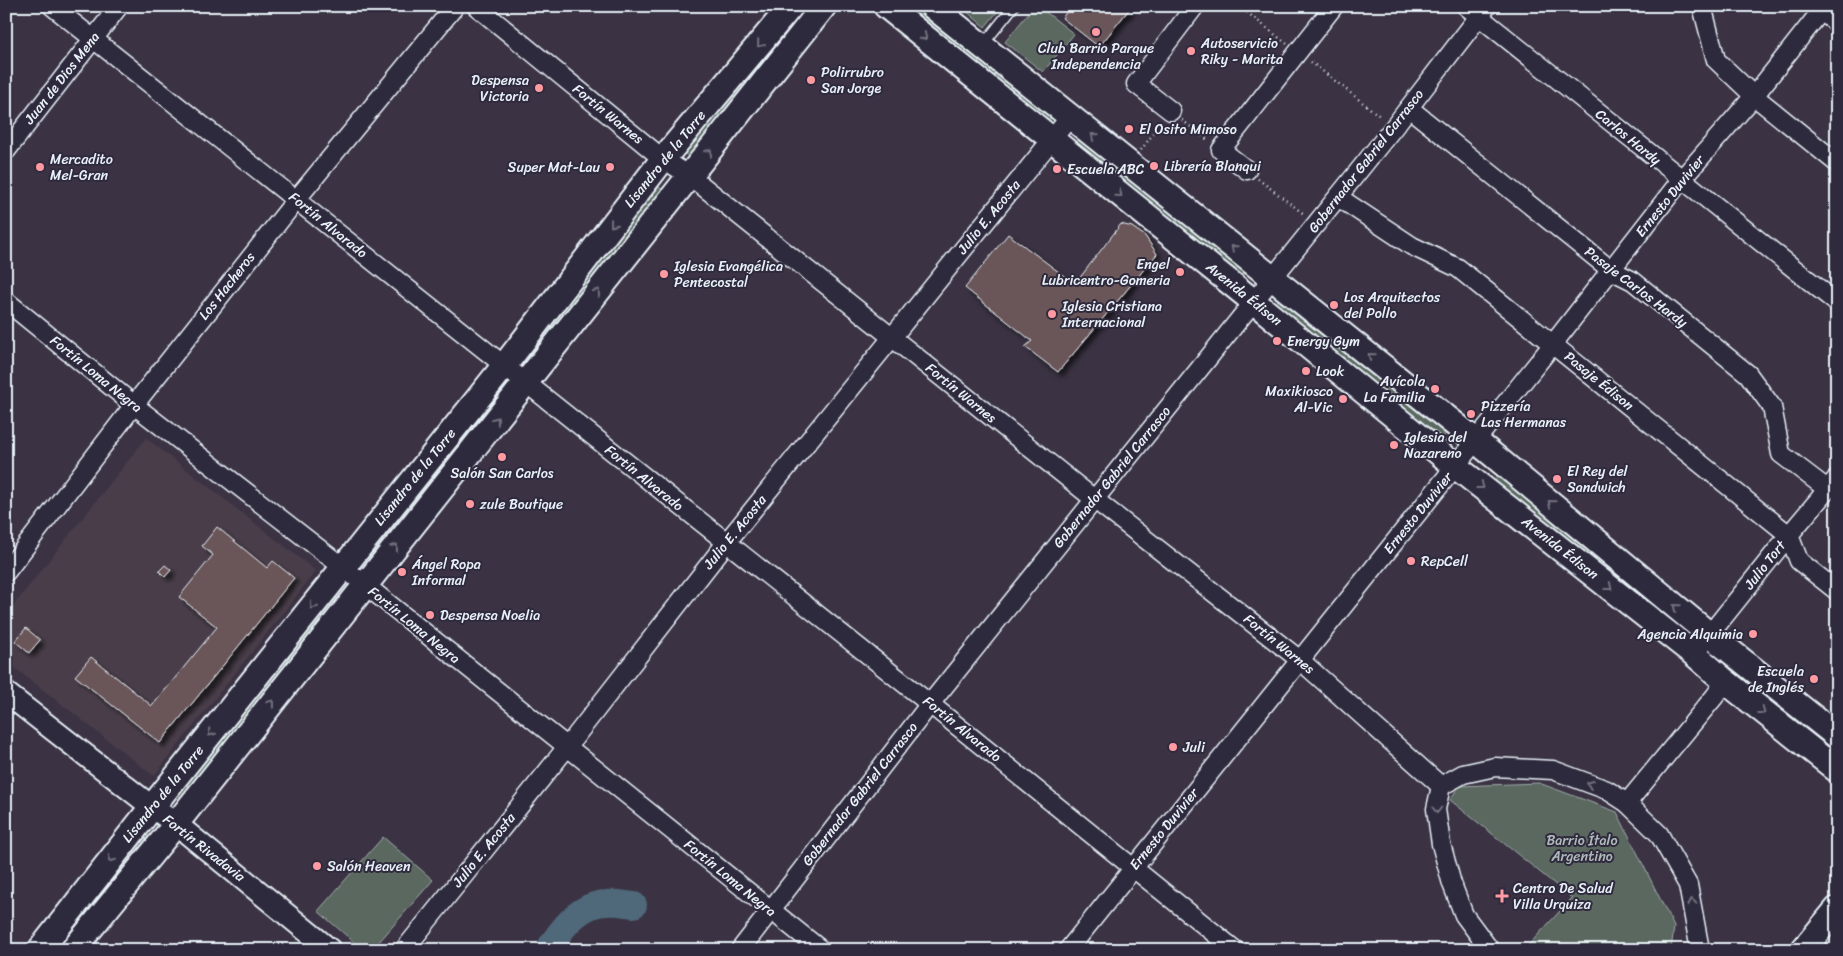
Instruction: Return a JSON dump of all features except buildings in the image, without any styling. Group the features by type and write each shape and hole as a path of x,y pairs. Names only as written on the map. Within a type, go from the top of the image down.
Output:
{"main road":[{"name":"Lisandro de la Torre","path":"40,950 504,366 663,159 791,6"},
{"name":"Lisandro de la Torre","path":"73,950 176,824 824,6"},
{"name":"Avenida Édison","path":"886,6 1455,466 1694,654 1837,770"},
{"name":"Avenida Édison","path":"932,6 1272,279 1303,301 1476,441 1710,635 1837,736"},
{"path":"1812,947 1837,909"}],"street":[{"name":"Fortín Alvarado","path":"52,6 930,704 1235,950"},
{"name":"Juan de Dios Mena","path":"6,151 119,6"},
{"name":"Los Hacheros","path":"6,572 134,405 296,200 455,6"},
{"name":"Fortín Warnes","path":"476,6 663,159 690,176 1094,499 1300,660 1441,786"},
{"path":"1170,111 1136,84 1195,6"},
{"path":"1247,170 1221,150 1334,6"},
{"path":"1702,6 1716,60 1754,96 1837,163"},
{"name":"Gobernador Gabriel Carrasco","path":"740,950 930,704 1409,108 1477,10"},
{"name":"Carlos Hardy","path":"1477,10 1682,180 1837,303"},
{"path":"1818,11 1837,24"},
{"name":"Ernesto Duvivier","path":"1068,950 1554,344 1682,180 1754,96 1818,11"},
{"name":"Pasaje Carlos Hardy","path":"1409,108 1611,270 1633,282 1748,374 1772,407 1781,454 1832,484"},
{"name":"Julio E. Acosta","path":"404,950 567,747 726,543 1070,117"},
{"name":"Pasaje Édison","path":"1338,197 1412,246 1458,268 1788,535 1799,561 1837,591"},
{"name":"Fortín Loma Negra","path":"6,301 134,405 344,568 821,950"},
{"name":"Julio Tort","path":"1694,654 1788,535 1832,484"},
{"path":"1627,803 1715,696 1725,681"},
{"name":"Fortín Rivadavia","path":"6,692 176,824 330,950"},
{"path":"1490,950 1464,915 1452,884 1441,844 1436,809 1441,786 1463,774 1495,767 1553,770 1607,790 1627,803 1659,834 1688,885 1700,950"}],"lane":[{"path":"982,46 1014,6"}],"path":[{"path":"1239,6 1394,127"},
{"path":"1130,165 1170,111 1221,150"},
{"path":"1247,170 1317,224"}],"shaded area":[{"path":"146,438 316,571 154,776 6,661 6,615"}],"green space":[{"path":"800,6 812,6 690,158 683,152"},
{"path":"898,6 917,6 1054,114 1047,123"},
{"path":"960,6 1002,6 985,27"},
{"path":"1034,6 1038,6 1074,34 1043,72 1005,42"},
{"path":"1082,135 1248,271 1240,280 1074,145"},
{"path":"659,187 666,193 530,361 523,355"},
{"path":"1281,296 1447,432 1440,441 1274,305"},
{"path":"495,390 504,396 373,565 364,558"},
{"path":"1500,474 1687,623 1679,633 1492,483"},
{"path":"335,597 342,603 182,799 175,793"},
{"path":"1757,680 1837,744 1837,759 1751,690"},
{"name":"Barrio Ítalo Argentino","path":"1539,783 1617,812 1674,927 1671,950 1524,950 1572,898 1450,800 1459,786"},
{"path":"145,834 150,839 60,950 50,950"},
{"path":"383,837 433,880 372,950 363,950 318,911"}],"waterway":[{"path":"548,950 565,926 588,907 610,903 634,905"}],"place":[{"name":"Club Barrio Parque Independencia","path":"1096,32"},
{"name":"Autoservicio Riky - Marita","path":"1191,51"},
{"name":"Polirrubro San Jorge","path":"811,80"},
{"name":"Despensa Victoria","path":"539,88"},
{"name":"El Osito Mimoso","path":"1129,129"},
{"name":"Librería Blanqui","path":"1154,166"},
{"name":"Mercadito Mel-Gran","path":"40,167"},
{"name":"Super Mat-Lau","path":"610,167"},
{"name":"Escuela ABC","path":"1057,169"},
{"name":"Engel Lubricentro-Gomeria","path":"1180,272"},
{"name":"Iglesia Evangélica Pentecostal","path":"664,274"},
{"name":"Los Arquitectos del Pollo","path":"1334,305"},
{"name":"Iglesia Cristiana Internacional","path":"1052,314"},
{"name":"Energy Gym","path":"1277,341"},
{"name":"Look","path":"1306,371"},
{"name":"Avícola La Familia","path":"1435,389"},
{"name":"Maxikiosco Al-Vic","path":"1343,399"},
{"name":"Pizzería Las Hermanas","path":"1471,414"},
{"name":"Iglesia del Nazareno","path":"1394,445"},
{"name":"Salón San Carlos","path":"502,457"},
{"name":"El Rey del Sandwich","path":"1557,479"},
{"name":"zule Boutique","path":"470,504"},
{"name":"RepCell","path":"1411,561"},
{"name":"Ángel Ropa Informal","path":"402,572"},
{"name":"Despensa Noelia","path":"430,615"},
{"name":"Agencia Alquimia","path":"1753,634"},
{"name":"Escuela de Inglés","path":"1814,679"},
{"name":"Juli","path":"1173,747"},
{"name":"Salón Heaven","path":"317,866"},
{"name":"Centro De Salud Villa Urquiza","path":"1502,896"}]}
